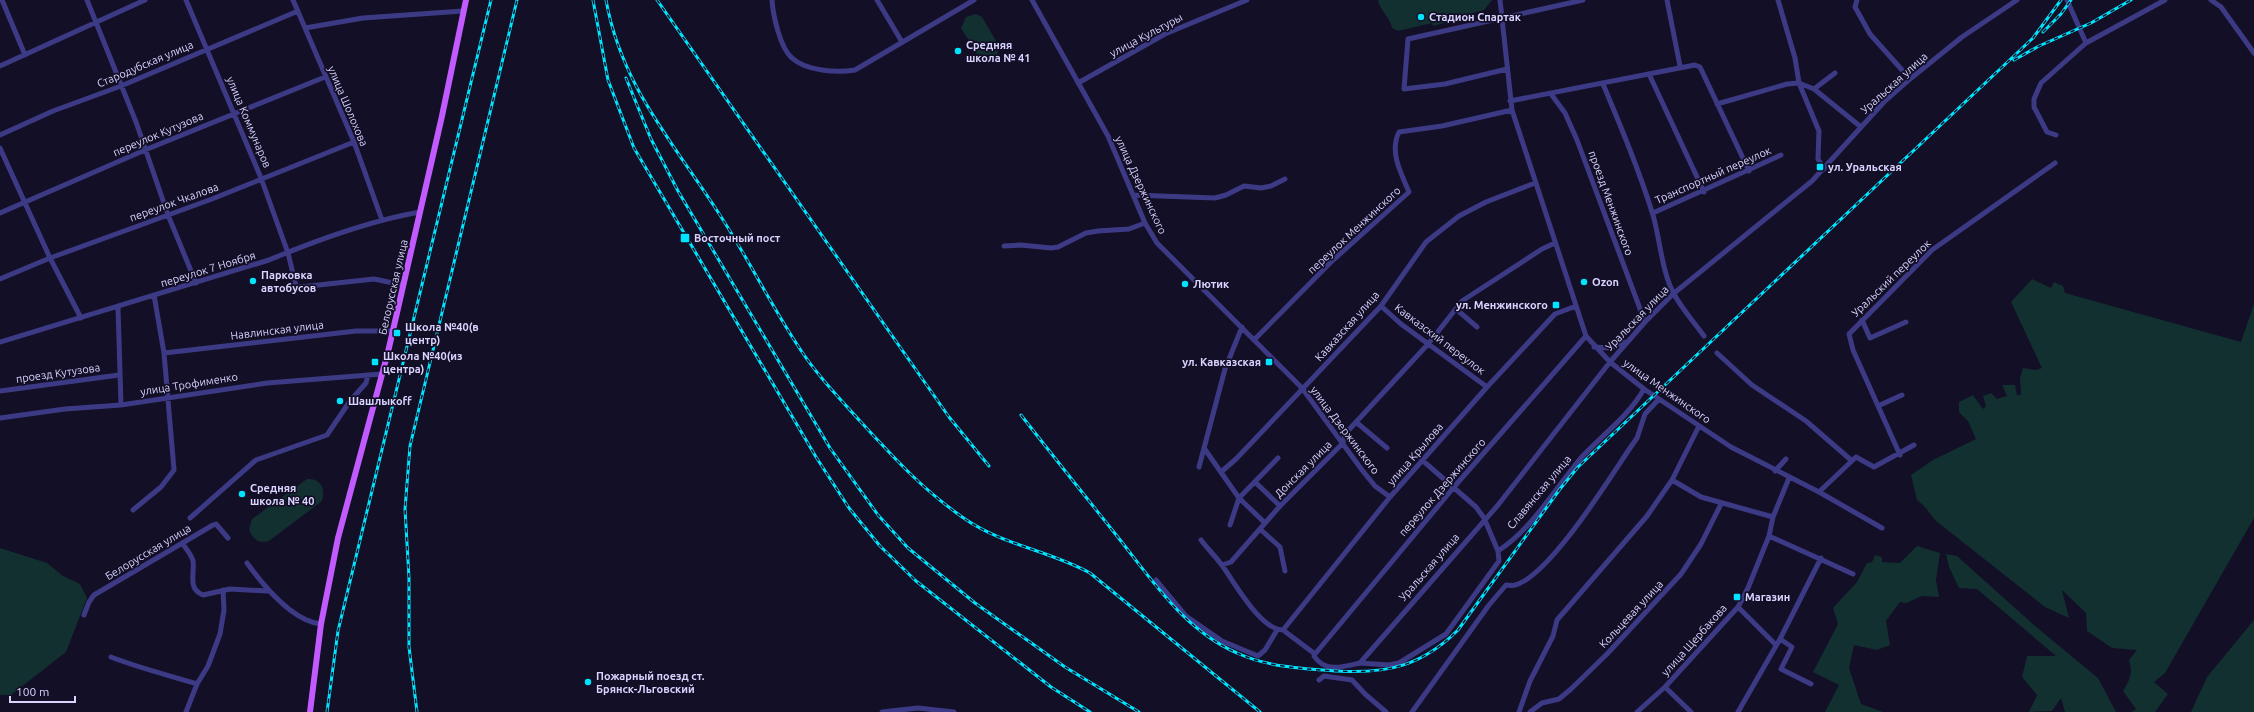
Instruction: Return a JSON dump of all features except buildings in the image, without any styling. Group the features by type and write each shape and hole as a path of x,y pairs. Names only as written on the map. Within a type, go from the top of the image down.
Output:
{"main road":[{"name":"Белорусская улица","path":"310,712 321,624 338,538 393,331 442,119 462,11 466,0"}],"street":[{"path":"2,0 25,55"},
{"path":"87,0 136,122 168,214 196,283"},
{"path":"0,66 145,0"},
{"name":"улица Коммунаров","path":"186,0 235,113 261,178 288,253 295,284 298,287 374,279 403,285"},
{"name":"улица Шолохова","path":"293,0 324,77 354,142 382,220"},
{"path":"772,0 773,14 786,50 791,58 808,66 843,72 855,70 974,0"},
{"path":"877,0 902,42"},
{"name":"улица Дзержинского","path":"1032,0 1108,136 1145,223 1157,243 1302,388 1375,486 1390,497"},
{"name":"улица Культуры","path":"1078,83 1165,34 1247,0"},
{"name":"улица Менжинского","path":"1500,0 1512,110 1586,336 1594,347 1610,362 1644,389 1731,447 1819,492 1882,528"},
{"path":"1507,69 1445,84 1404,89 1408,39 1583,0"},
{"path":"1667,0 1680,66"},
{"path":"1778,0 1795,58 1799,83 1819,131 1818,159 1824,168"},
{"path":"1857,0 1855,7 1870,34 1910,79"},
{"name":"Уральская улица","path":"1360,664 1484,518 1498,505 1610,362 1644,322 1673,294 1782,206 1824,168 1884,102 1910,79 1962,37 2016,0"},
{"path":"2067,0 2086,43"},
{"path":"2056,135 2047,132 2041,124 2034,107 2035,95 2041,83 2086,43 2165,0"},
{"path":"2211,0 2221,8 2254,53"},
{"name":"Стародубская улица","path":"0,135 53,111 121,86 207,48 298,11"},
{"path":"305,28 363,18 462,11"},
{"path":"1510,101 1603,84 1680,66 1695,65 1700,67 1748,171"},
{"path":"1814,89 1835,73"},
{"path":"1649,74 1704,192"},
{"name":"переулок Кутузова","path":"0,213 145,150 324,77"},
{"path":"1717,104 1787,84 1799,83 1814,89 1861,127"},
{"path":"1603,84 1636,165 1653,213 1673,294 1704,336"},
{"name":"проезд Менжинского","path":"1551,94 1565,113 1577,140 1644,322"},
{"name":"переулок Менжинского","path":"1254,340 1332,262 1409,192 1394,148 1399,132 1442,126 1512,110"},
{"name":"переулок Чкалова","path":"0,279 50,258 212,199 261,178 354,142"},
{"path":"0,148 26,202 50,258 81,318"},
{"name":"Транспортный переулок","path":"1653,213 1704,192 1781,156"},
{"name":"Уральский переулок","path":"1900,455 1850,343 1849,334 1932,250 2055,163"},
{"path":"1133,195 1216,198 1244,186 1261,188 1271,186 1285,179"},
{"name":"Кавказская улица","path":"1221,472 1236,459 1381,306 1426,242 1439,230 1458,216 1486,202 1535,183"},
{"name":"переулок 7 Ноября","path":"0,342 196,283 382,220 420,212"},
{"path":"1004,246 1021,245 1051,248 1058,247 1086,233 1129,229 1145,223"},
{"name":"Донская улица","path":"1222,565 1231,562 1280,506 1343,443 1345,434 1429,343 1462,301 1542,249 1555,243"},
{"path":"133,510 160,487 173,472 164,353 154,295"},
{"name":"Кавказский переулок","path":"1381,306 1401,324 1429,343 1487,387"},
{"name":"улица Крылова","path":"1283,630 1390,497 1487,387 1555,314 1576,306"},
{"path":"118,307 121,404"},
{"path":"1456,309 1477,327"},
{"path":"1862,320 1870,338 1906,322"},
{"path":"1199,466 1225,369 1242,327"},
{"name":"Навлинская улица","path":"164,353 356,331 393,331"},
{"name":"переулок Дзержинского","path":"1315,654 1454,487 1586,336"},
{"path":"1594,347 1610,348 1627,341"},
{"path":"1717,353 1752,385 1806,421 1851,460"},
{"name":"улица Трофименко","path":"0,418 65,409 121,404 267,383 382,374"},
{"name":"проезд Кутузова","path":"0,392 119,375"},
{"path":"190,518 256,460 327,435 335,420 366,383 368,375"},
{"name":"Славянская улица","path":"1498,550 1525,528 1580,459 1636,403 1644,389"},
{"path":"1878,406 1902,395"},
{"path":"1412,712 1489,605 1506,585 1516,585 1532,575 1556,553 1628,451 1636,438 1645,414 1659,399"},
{"path":"1356,422 1387,448"},
{"path":"1520,712 1530,681 1553,636 1557,620 1624,546 1672,480 1699,426"},
{"path":"1819,492 1851,460 1856,457 1874,466 1900,455 1914,445"},
{"path":"1204,448 1239,498 1265,523"},
{"path":"1230,525 1239,498 1278,458"},
{"path":"1776,471 1786,459"},
{"path":"1201,540 1222,565 1227,575 1254,610 1277,630 1283,630 1315,654 1317,661 1332,668 1360,664 1389,665 1399,663 1446,634 1499,561 1498,550 1484,518 1476,507 1422,460"},
{"name":"улица Щербакова","path":"1637,712 1665,687 1738,606 1748,588 1769,536 1773,517 1789,478"},
{"path":"1672,480 1701,497 1721,504 1773,517"},
{"path":"1255,482 1280,506"},
{"name":"Кольцевая улица","path":"1530,712 1542,703 1559,699 1608,654 1681,574 1701,544 1721,504"},
{"name":"Белорусская улица","path":"84,615 89,602 94,595 215,524 228,538"},
{"path":"1260,529 1280,547 1285,571"},
{"path":"1769,536 1821,558 1853,574"},
{"path":"183,544 193,560 192,582 196,592 203,595 223,590 267,590"},
{"path":"1738,712 1780,639 1821,558"},
{"path":"247,563 267,590 310,623 321,624"},
{"path":"1156,580 1186,616 1222,641 1258,656 1265,650 1277,630"},
{"path":"186,712 197,684 208,666 220,634 224,610 223,590"},
{"name":"улица Щербакова","path":"1738,606 1776,645"},
{"path":"1780,639 1792,647 1781,669 1811,684"},
{"path":"111,657 140,668 149,669 197,684"},
{"path":"1319,680 1324,676 1352,680 1386,712"},
{"name":"улица Щербакова","path":"1665,687 1691,712"},
{"path":"882,712 918,708 954,712"}],"green space":[{"name":"Стадион Спартак","path":"1378,0 1492,0 1484,10 1444,20 1452,19 1452,21 1433,26 1432,23 1398,31 1392,28"},
{"path":"976,14 982,17 999,46 997,55 991,58 984,59 979,57 961,28 966,17"},
{"path":"2032,279 2051,288 2054,282 2063,286 2065,293 2241,342 2254,304 2254,518 2165,673 2154,682 2168,694 2155,712 2131,712 2136,709 2123,691 2130,676 2131,669 2129,660 2137,650 2112,648 2087,631 2086,613 2062,590 2069,618 2045,607 1936,521 1925,507 1917,500 1911,475 1933,460 1976,439 1968,421 1959,412 1959,402 1973,395 1983,409 1986,406 1983,396 1991,393 1997,399 2007,396 2002,385 2015,385 2017,395 2021,395 2020,378 2023,368 2035,370 2042,368 2011,302"},
{"path":"307,479 316,480 319,482 323,489 322,501 269,541 262,542 256,540 252,536 249,529 252,519"},
{"path":"1917,546 1940,553 1936,580 1939,597 1922,596 1906,603 1900,602 1886,621 1890,645 1877,650 1854,645 1849,668 1861,704 1883,712 1825,712 1839,685 1813,672 1838,624 1833,608 1857,582 1867,563 1872,562 1875,555 1882,557 1882,562 1900,563"},
{"path":"0,548 47,563 63,576 80,584 87,598 66,652 11,695 0,695"},
{"path":"1946,554 1957,556 2035,626 2098,678 2116,712 2065,712 2061,698 2052,711 2029,712 2037,695 2022,677 2027,656 2056,656 1977,589 1959,588 1949,567"},
{"path":"2254,620 2254,712 2191,712 2207,677"}],"railway":[{"path":"327,712 338,631 491,0"},
{"path":"417,712 409,647 409,578 405,509 410,446 517,0"},
{"path":"593,0 608,80 634,148 816,457 849,508 880,546 916,581 1051,687 1090,712"},
{"path":"606,0 613,30 623,58 650,110 665,135 727,226 800,349 836,395 922,485 950,508 965,519 995,535 1075,565 1090,573 1260,712"},
{"path":"657,0 949,417 989,466"},
{"path":"1021,415 1156,586 1185,617 1218,643 1249,658 1273,664 1312,669 1355,672 1372,671 1388,669 1417,660 1445,642 1458,630 1560,489 1578,467 2033,38 2061,0"},
{"path":"2043,32 2061,14 2071,0"},
{"path":"2014,60 2039,46 2091,23 2131,0"},
{"path":"626,78 651,139 678,191 830,448 878,515 908,548 975,603 1065,667 1139,712"}],"place":[{"name":"Стадион Спартак","path":"1421,17"},
{"name":"Средняя школа № 41","path":"958,51"},
{"name":"ул. Уральская","path":"1820,167"},
{"name":"Восточный пост","path":"685,238"},
{"name":"Парковка автобусов","path":"253,281"},
{"name":"Ozon","path":"1584,282"},
{"name":"Лютик","path":"1185,284"},
{"name":"ул. Менжинского","path":"1556,305"},
{"name":"Школа №40(в центр)","path":"397,333"},
{"name":"Школа №40(из центра)","path":"375,362"},
{"name":"ул. Кавказская","path":"1269,362"},
{"name":"Шашлыкоff","path":"340,401"},
{"name":"Средняя школа № 40","path":"242,494"},
{"name":"Магазин","path":"1737,597"},
{"name":"Пожарный поезд ст. Брянск-Льговский","path":"588,682"}]}
